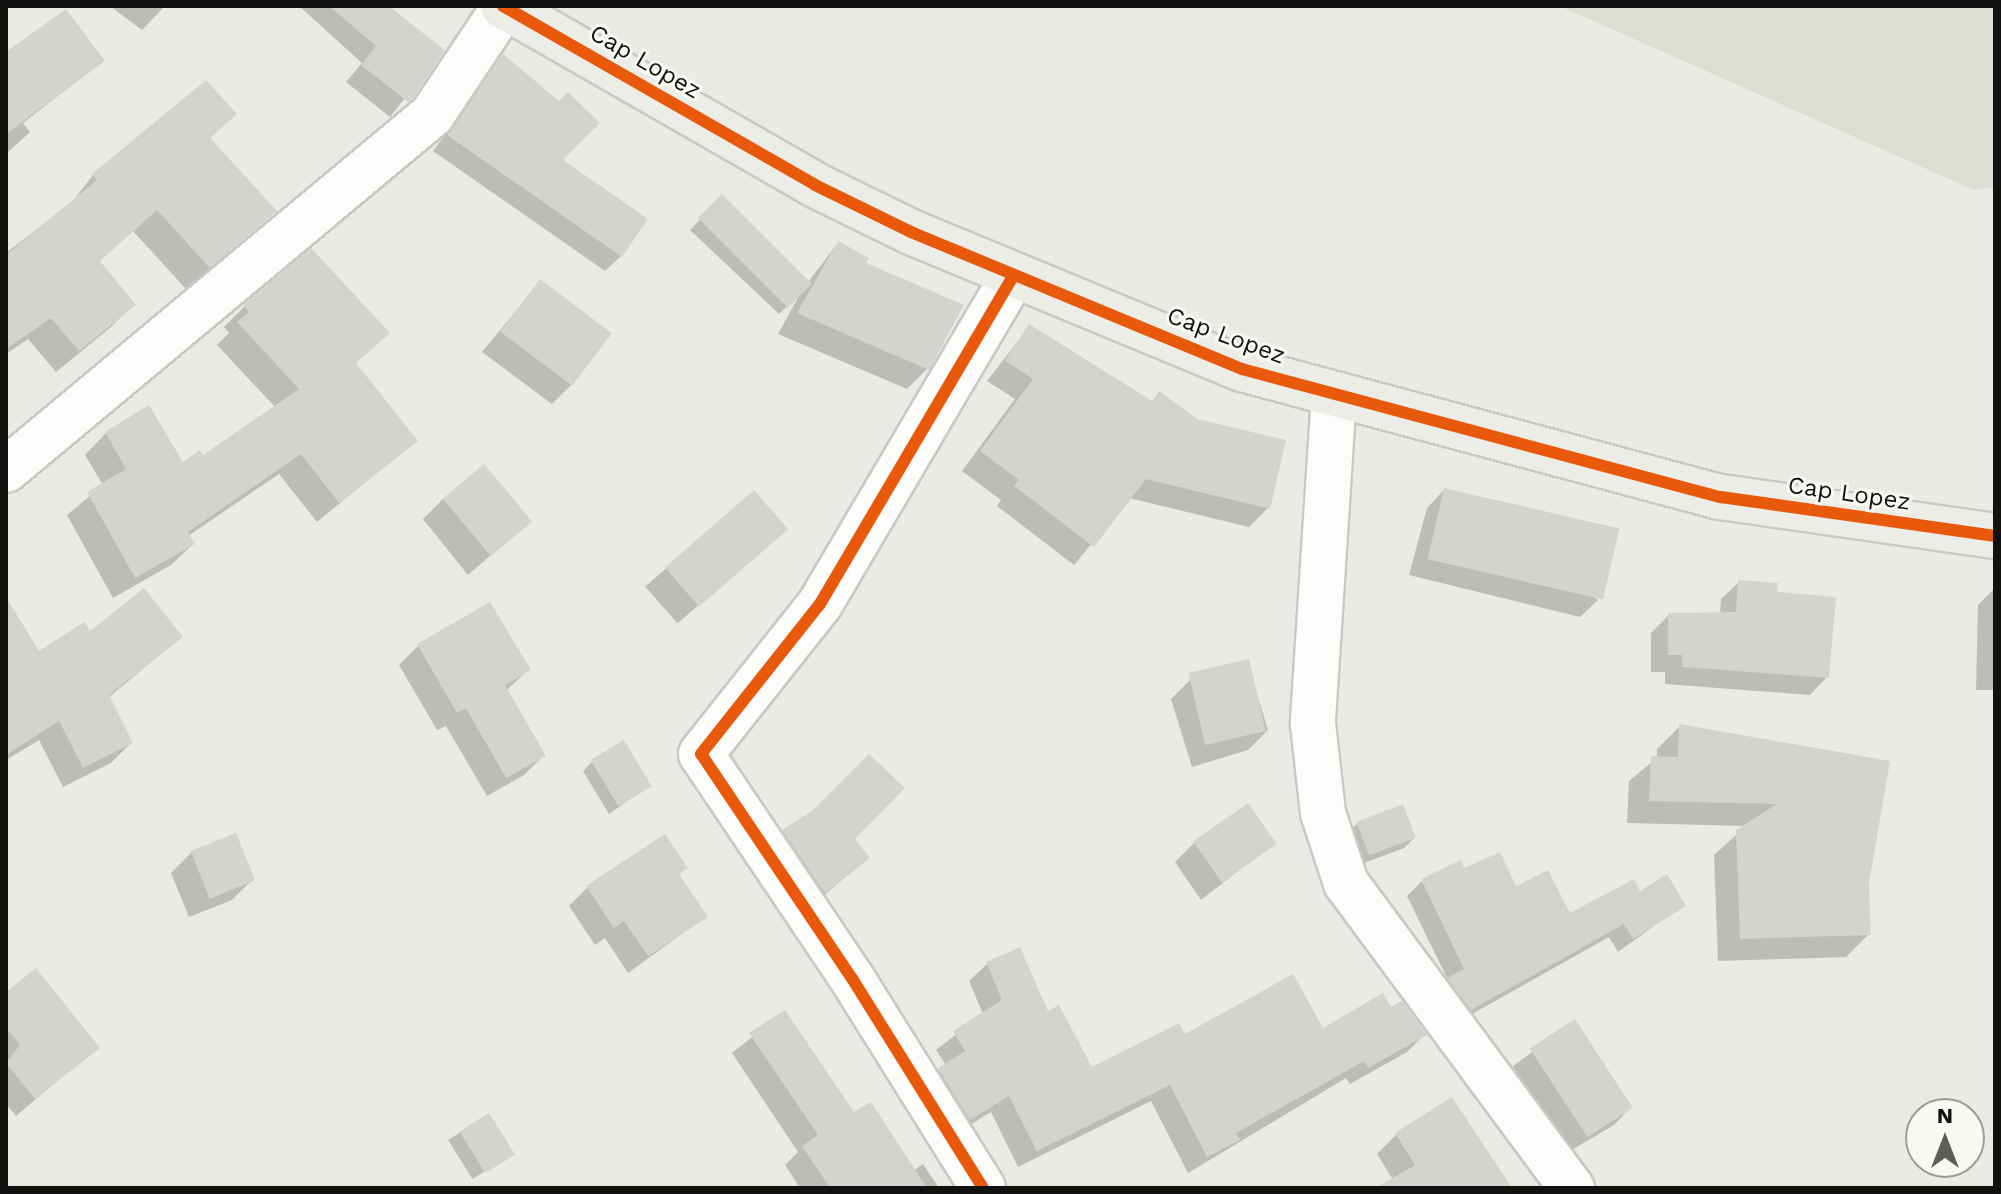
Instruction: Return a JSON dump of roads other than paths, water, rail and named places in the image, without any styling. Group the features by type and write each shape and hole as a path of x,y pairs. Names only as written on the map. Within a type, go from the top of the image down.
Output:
{"street":[{"name":"Cap Lopez","path":"504,6 815,185 1013,277 1242,369 1721,497 1995,536"},
{"path":"6,470 432,115 504,6"},
{"path":"983,1188 853,980 701,754 820,604 1013,277"},
{"path":"1334,395 1313,724 1323,813 1346,883 1572,1188"}]}
